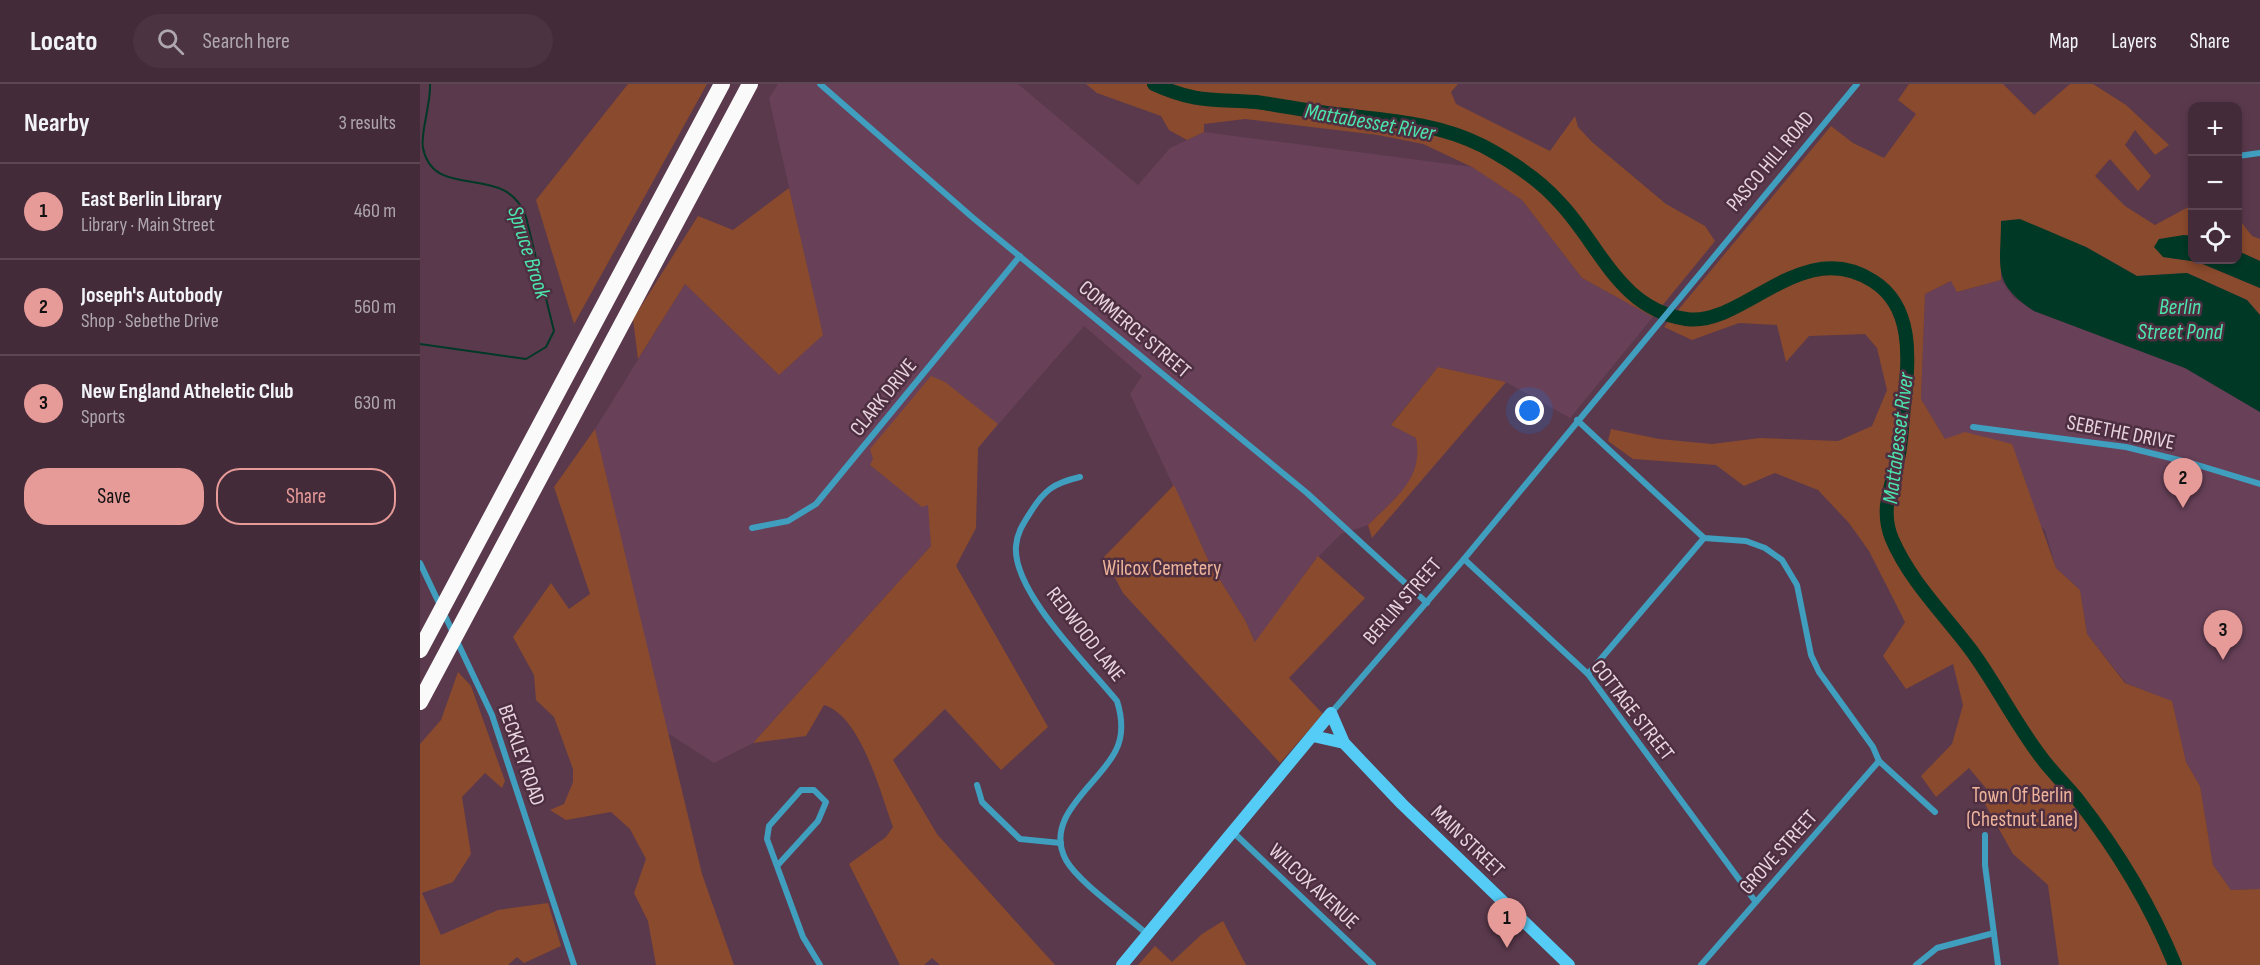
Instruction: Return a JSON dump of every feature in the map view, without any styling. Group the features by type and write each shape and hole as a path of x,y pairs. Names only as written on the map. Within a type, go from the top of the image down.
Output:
{"highway":[{"path":"420,650 722,84"},
{"path":"420,702 750,84"}],"street":[{"name":"COMMERCE STREET","path":"820,84 1020,256 1307,493 1427,603"},
{"name":"PASCO HILL ROAD","path":"1710,260 1857,84"},
{"path":"2242,155 2260,153"},
{"name":"CLARK DRIVE","path":"752,528 788,522 816,504 1020,256"},
{"name":"BERLIN STREET","path":"1122,965 1331,714 1464,560 1710,260"},
{"path":"1577,420 1704,538 1756,544 1774,554 1788,567 1800,595 1811,655 1819,672 1873,747 1879,760 1935,812"},
{"name":"SEBETHE DRIVE","path":"1973,427 2126,447 2191,463 2260,484"},
{"name":"REDWOOD LANE","path":"1061,843 1069,810 1116,752 1122,725 1121,713 1117,701 1064,640 1041,608 1017,564 1015,547 1018,531 1046,492 1059,482 1080,477"},
{"path":"1588,674 1704,538"},
{"name":"COTTAGE STREET","path":"1464,560 1588,674 1755,901"},
{"name":"BECKLEY ROAD","path":"420,563 468,661 506,754 574,965"},
{"name":"MAIN STREET","path":"1331,714 1344,743 1402,804 1569,965"},
{"path":"1313,736 1344,743"},
{"name":"GROVE STREET","path":"1701,965 1879,760"},
{"path":"977,784 982,802 1020,838 1061,843 1065,859 1075,872 1148,934"},
{"path":"777,866 818,821 826,802 814,790 801,790 769,826 767,839 803,937 820,965"},
{"name":"WILCOX AVENUE","path":"1232,832 1373,965"},
{"path":"1985,835 1985,865 1998,965"},
{"path":"1916,965 1926,955 1943,945 1994,933"}],"shaded area":[{"path":"778,84 1018,84 1138,185 1170,148 1204,132 1472,167 1522,200 1582,278 1653,317 1570,418 1506,382 1438,367 1391,424 1416,438 1419,455 1409,485 1368,525 1341,534 1314,561 1256,643 1245,620 1210,564 1130,394 1142,376 1084,326 929,504 931,546 753,743 714,763 666,732 595,429 685,284 779,375 822,335 769,98"},
{"path":"2001,280 2013,297 2034,311 2185,368 2260,412 2260,889 2231,890 2213,865 2200,786 2186,762 2172,702 2126,683 2087,634 2080,590 2056,568 2045,530 1945,439 1921,399 1925,294 1952,281 1958,292"}],"green space":[{"path":"628,84 707,84 574,324 536,200"},
{"path":"1086,84 1458,84 1451,92 1456,104 1550,151 1575,116 1578,127 1592,142 1666,204 1705,226 1715,241 1653,317 1582,278 1522,200 1472,167 1423,144 1378,135 1245,119 1204,124 1204,132 1187,140 1169,130 1161,116 1097,93"},
{"name":"Town Of Berlin (Chestnut Lane)","path":"1909,84 2003,84 2034,115 2070,84 2093,84 2126,105 2169,145 2155,155 2135,130 2125,145 2151,176 2138,191 2110,159 2095,176 2125,206 2155,225 2188,207 2188,236 2184,235 2163,257 2188,261 2188,264 2203,264 2260,288 2260,315 2247,300 2187,273 2137,276 2086,247 2001,221 2001,280 1957,292 1951,281 1925,294 1921,399 1945,439 1965,432 2012,444 2056,568 2080,590 2087,634 2125,683 2172,701 2186,762 2200,786 2213,865 2231,890 2260,889 2260,965 2059,965 2048,885 2013,854 1984,802 1991,794 1969,768 1936,797 1921,776 1952,744 1963,705 1953,664 1906,689 1883,656 1905,622 1869,551 1849,523 1818,490 1775,473 1744,486 1716,465 1633,459 1608,441 1611,429 1659,439 1712,444 1760,438 1838,441 1872,426 1887,390 1877,348 1865,334 1809,336 1786,362 1777,325 1739,323 1692,340 1664,327 1831,126 1853,143 1884,158 1916,114 1898,100"},
{"path":"789,188 823,335 779,375 685,284 638,359 633,319 698,216 733,230"},
{"path":"2242,223 2252,236 2260,239 2260,261 2242,253"},
{"path":"1438,367 1506,382 1372,538 1368,525 1405,487 1416,465 1416,438 1391,425"},
{"path":"931,376 945,382 998,424 978,448 976,528 956,566 1048,727 1001,770 945,709 893,760 937,834 1055,965 940,965 932,958 924,965 900,965 849,864 886,837 893,827 868,757 859,739 837,712 824,705 806,736 753,743 931,546 928,505 922,507 870,465 873,459 870,449"},
{"path":"595,429 702,874 734,965 656,965 648,921 634,893 646,859 630,829 611,812 566,820 550,810 564,804 573,782 573,769 554,717 536,700 534,675 513,637 551,583 569,609 590,594 554,487"},
{"name":"Wilcox Cemetery","path":"1174,485 1210,564 1245,620 1255,642 1318,556 1365,598 1289,678 1323,714 1280,763 1123,593 1104,557"},
{"path":"458,672 471,686 505,781 502,788 485,773 462,797 471,854 453,882 422,893 441,935 498,910 548,903 561,946 524,963 517,957 508,965 420,965 420,744 441,720"},
{"path":"1223,921 1246,965 1138,965 1155,946 1172,962 1202,934"}],"water":[{"name":"Berlin Street Pond","path":"2020,219 2086,247 2137,276 2187,273 2247,300 2260,315 2260,412 2185,368 2034,311 2020,301 2005,282 2000,262 2001,221"},
{"path":"2188,236 2188,261 2163,257 2154,247 2159,239"},
{"path":"2242,253 2260,261 2260,288 2203,264 2242,264"}],"waterway":[{"name":"Spruce Brook","path":"420,344 526,359 546,347 554,331 526,217 516,200 503,190 441,174 430,164 422,142 430,84"},
{"name":"Mattabesset River","path":"1154,84 1193,97 1256,102 1426,126 1483,146 1514,164 1543,186 1574,220 1627,289 1644,303 1663,313 1686,319 1707,318 1729,310 1797,275 1822,269 1847,270 1873,281 1887,292 1897,306 1903,321 1907,355 1900,448 1887,506 1888,528 1892,539 1908,569 1971,650 2032,744 2078,800 2106,839 2144,900 2175,965"}],"place":[{"name":"Joseph's Autobody","path":"2183,508"},
{"name":"New England Atheletic Club","path":"2223,660"},
{"name":"East Berlin Library","path":"1507,948"}]}
